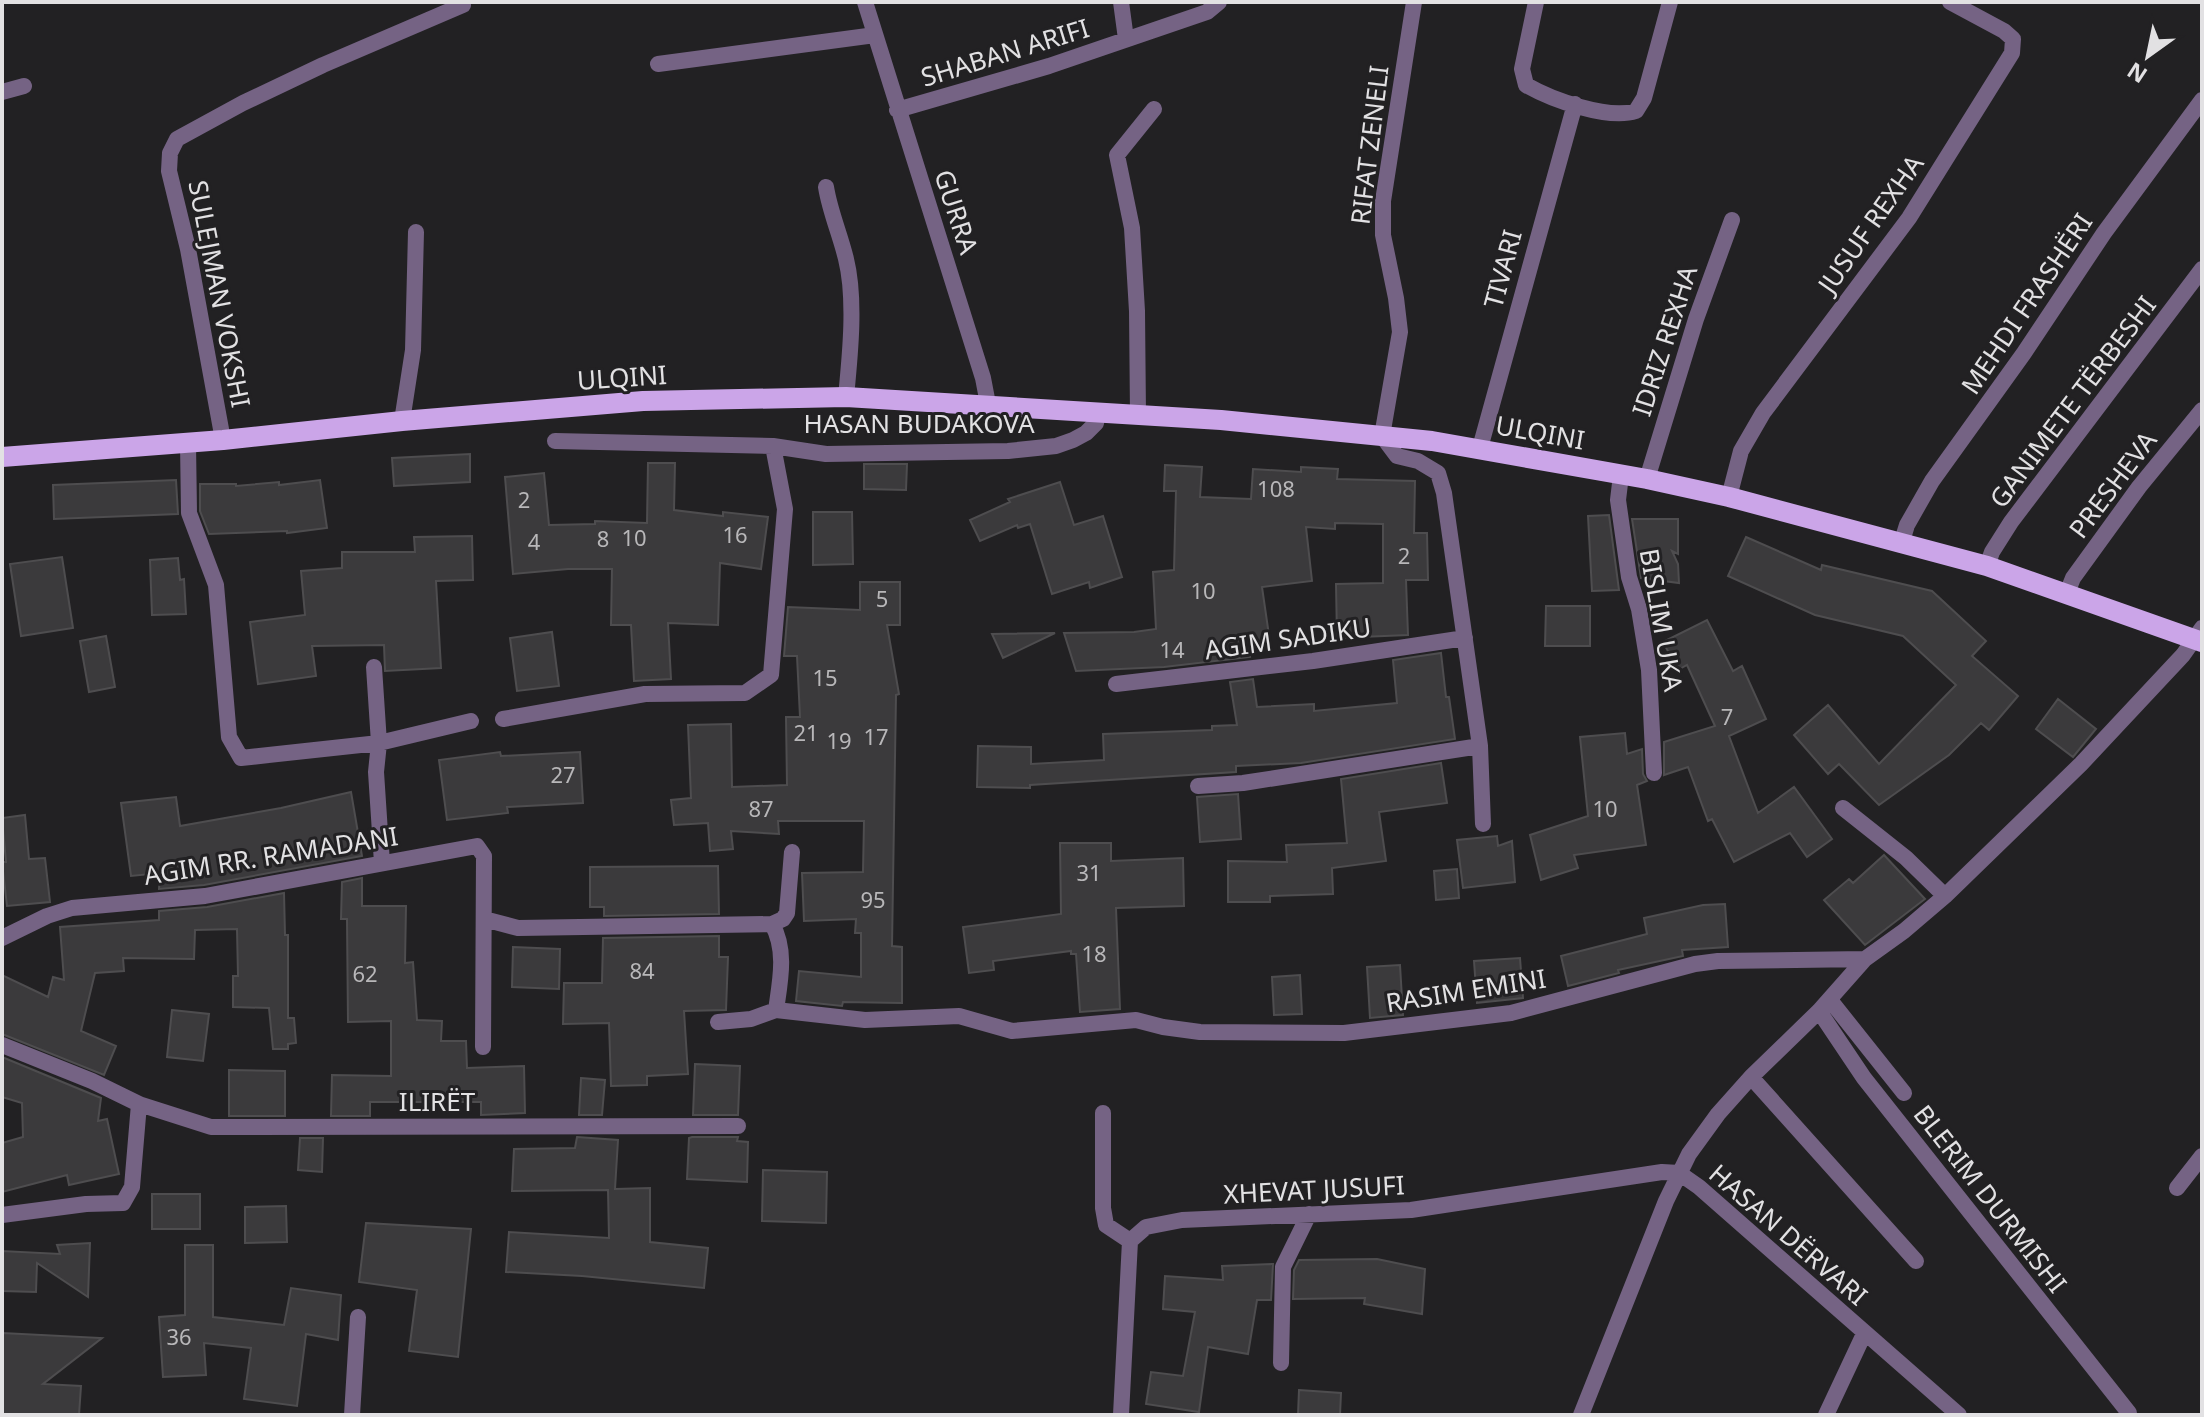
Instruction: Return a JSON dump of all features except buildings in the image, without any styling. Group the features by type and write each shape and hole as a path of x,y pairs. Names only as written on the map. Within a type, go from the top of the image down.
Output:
{"main road":[{"name":"ULQINI","path":"2,457 643,401 846,397 1221,420 1480,448 1729,497 1987,566 2199,636"}],"street":[{"name":"GURRA","path":"865,2 959,297 988,404"},
{"name":"SHABAN ARIFI","path":"1121,2 1126,39"},
{"name":"SHABAN ARIFI","path":"897,110 1049,66 1207,12 1219,2"},
{"name":"RIFAT ZENELI","path":"1382,436 1400,332 1383,235 1383,201 1414,2"},
{"path":"1536,2 1522,69 1526,85 1543,94 1621,115 1636,111 1644,98 1670,2"},
{"name":"JUSUF REXHA","path":"1729,497 1741,451 1763,413 1909,218 2012,53 2013,39 2004,31 1950,2"},
{"name":"SULEJMAN VOKSHI","path":"223,440 188,249 169,171 170,153 177,139 310,71 463,5"},
{"path":"658,64 875,35"},
{"path":"2,92 24,86"},
{"name":"MEHDI FRASHËRI","path":"1902,541 1907,525 1932,481 2024,353 2104,233 2202,100"},
{"name":"TIVARI","path":"1480,448 1575,104"},
{"path":"1138,415 1132,228 1117,155 1154,109"},
{"path":"826,187 830,210 847,261 849,361 846,397"},
{"name":"IDRIZ REXHA","path":"1647,479 1696,319 1732,220"},
{"path":"402,421 413,350 416,232"},
{"name":"GANIMETE TËRBESHI","path":"1987,566 2011,522 2202,269"},
{"name":"PRESHEVA","path":"2067,593 2073,578 2139,487 2202,410"},
{"name":"HASAN BUDAKOVA","path":"555,441 773,446 826,454 1020,450 1056,446 1073,440 1096,423 1098,412"},
{"path":"1382,436 1397,456 1418,461 1438,473 1444,493 1480,746 1483,824"},
{"path":"188,443 189,513 216,585 229,737 241,758 379,743 471,721"},
{"name":"HASAN BUDAKOVA","path":"503,719 645,694 745,693 771,675 785,509 773,446"},
{"name":"BISLIM UKA","path":"1621,475 1620,516 1629,577 1639,609 1649,670 1654,773"},
{"path":"1581,1415 1679,1173 1718,1114 1824,1006 1865,959 1945,896 2081,764 2199,636"},
{"name":"AGIM SADIKU","path":"1116,684 1265,667 1465,638"},
{"path":"374,667 382,863"},
{"path":"1198,786 1243,783 1480,746"},
{"path":"1843,808 1906,858 1945,896"},
{"name":"AGIM RR. RAMADANI","path":"2,938 47,916 72,908 205,896 477,846 484,856 483,1047"},
{"path":"484,919 518,928 772,924 783,919 790,902 792,852"},
{"path":"718,1022 751,1019 776,1010 782,969 779,938 772,924"},
{"name":"RASIM EMINI","path":"776,1010 865,1020 959,1016 1012,1031 1136,1020 1200,1032 1344,1033 1511,1013 1695,964 1865,959"},
{"name":"BLERIM DURMISHI","path":"1824,1006 1904,1093"},
{"name":"BLERIM DURMISHI","path":"1824,1006 1864,1078 2129,1413"},
{"name":"ILIRËT","path":"2,1045 92,1081 139,1104 211,1127 738,1126"},
{"path":"1751,1077 1916,1261"},
{"path":"2,1215 86,1204 123,1203 132,1187 139,1104"},
{"path":"1103,1113 1102,1197 1106,1225 1130,1241 1121,1415"},
{"path":"2177,1188 2202,1156"},
{"name":"XHEVAT JUSUFI","path":"1130,1241 1146,1227 1182,1220 1411,1210 1638,1175 1679,1173"},
{"name":"HASAN DËRVARI","path":"1679,1173 1699,1187 1959,1415"},
{"path":"1281,1363 1283,1267 1309,1214"},
{"path":"352,1415 358,1317"},
{"name":"HASAN DËRVARI","path":"1826,1415 1864,1334"}]}
